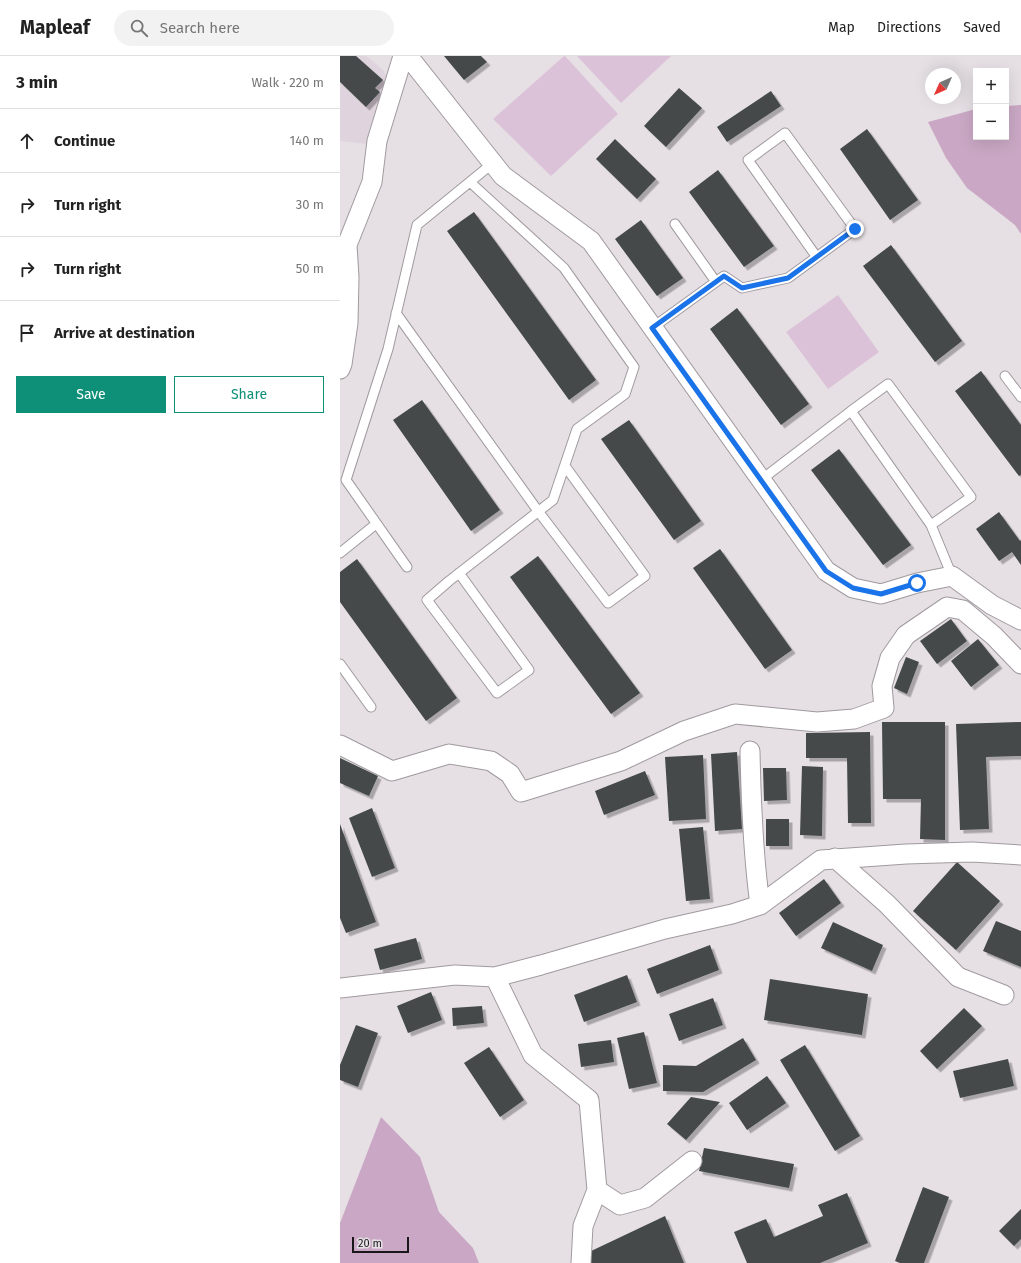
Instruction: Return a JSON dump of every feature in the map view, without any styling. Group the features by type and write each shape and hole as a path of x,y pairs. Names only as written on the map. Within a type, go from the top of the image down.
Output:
{"street":[{"path":"340,369 348,323 349,277 347,245 372,182 377,141 403,56"},
{"path":"408,56 503,176 591,241 826,571 853,588 881,594 917,583 952,576 992,606 1021,620"},
{"path":"340,745 392,771 449,754 491,761 510,774 521,792 621,761 684,731 735,714 817,722 854,719 884,708 882,686 890,658 906,635 947,607 963,610 994,636 1021,664"},
{"path":"750,752 752,815 760,905"},
{"path":"340,988 342,989 455,975 495,977 665,928 732,914 760,905 821,860 835,858 972,852 1021,855"},
{"path":"835,858 887,904 958,977 1004,995"},
{"path":"495,977 533,1055 589,1100 597,1190 583,1226 581,1263"},
{"path":"597,1190 620,1205 645,1198 692,1160"}],"lane":[{"path":"652,328 724,276 742,288 788,278 816,256 855,229 785,133 748,160 816,256"},
{"path":"407,567 346,480 388,349 417,225 493,163"},
{"path":"459,573 529,670 497,693 427,600 459,573 553,500 577,429 625,394 634,367 564,268 470,182"},
{"path":"675,224 716,282"},
{"path":"396,313 538,511 608,604 645,576 565,466"},
{"path":"1005,376 1021,397"},
{"path":"761,480 888,384 971,497 931,525"},
{"path":"851,411 931,525 952,576"},
{"path":"340,553 376,524"},
{"path":"340,664 371,706"}],"shaded area":[{"path":"340,56 366,56 383,70 390,83 368,144 340,141"},
{"path":"564,56 618,114 551,176 493,119"},
{"path":"577,56 671,56 621,103"},
{"path":"1021,105 1021,234 1015,225 967,188 946,158 928,122 973,110 973,140 1009,140 1009,106"},
{"path":"838,295 879,352 828,389 786,332"},
{"path":"381,1117 420,1157 439,1212 473,1248 479,1263 340,1263 340,1223"}],"building":[{"path":"340,56 356,56 383,80 375,88 380,92 366,107 340,82"},
{"path":"444,56 481,56 487,62 464,80"},
{"path":"679,88 702,108 666,147 644,126"},
{"path":"771,91 781,106 727,142 717,127"},
{"path":"867,129 918,200 890,220 840,149"},
{"path":"615,139 656,179 637,199 596,159"},
{"path":"718,170 774,246 744,267 689,192"},
{"path":"474,212 596,380 569,400 447,231"},
{"path":"641,220 683,278 657,296 615,239"},
{"path":"891,245 962,341 935,362 863,266"},
{"path":"737,308 809,404 781,425 710,329"},
{"path":"981,371 1021,425 1021,475 1019,476 955,391"},
{"path":"422,400 500,510 471,531 393,420"},
{"path":"629,420 701,521 674,540 601,439"},
{"path":"839,449 911,545 883,565 811,470"},
{"path":"999,512 1020,541 1021,540 1021,565 1012,552 999,561 976,529"},
{"path":"720,549 792,650 765,669 693,568"},
{"path":"538,556 640,693 611,714 510,577"},
{"path":"357,559 457,698 426,721 340,602 340,572"},
{"path":"951,619 967,641 937,664 920,641"},
{"path":"978,639 999,665 971,687 951,661"},
{"path":"906,657 919,662 907,694 894,688"},
{"path":"882,722 945,722 945,840 920,839 921,799 883,799"},
{"path":"1021,722 1021,756 986,757 989,829 960,830 956,724"},
{"path":"870,732 871,823 848,823 847,758 806,758 806,733"},
{"path":"737,752 742,829 715,831 711,754"},
{"path":"703,755 706,819 669,821 665,757"},
{"path":"340,758 378,776 369,796 340,783"},
{"path":"802,766 823,767 822,836 800,835"},
{"path":"763,768 786,768 787,800 764,801"},
{"path":"645,771 655,795 604,815 595,791"},
{"path":"372,808 395,868 372,877 349,818"},
{"path":"766,819 789,819 789,846 766,846"},
{"path":"340,824 376,922 346,933 340,918"},
{"path":"703,827 710,899 686,901 679,829"},
{"path":"957,862 1000,901 956,950 913,911"},
{"path":"824,879 841,903 796,936 779,913"},
{"path":"996,921 1021,931 1021,967 983,951"},
{"path":"833,922 883,945 872,971 821,948"},
{"path":"416,938 422,959 380,970 374,949"},
{"path":"710,945 719,970 657,994 647,969"},
{"path":"627,975 637,1002 584,1022 574,995"},
{"path":"770,979 868,994 862,1035 764,1020"},
{"path":"431,992 442,1020 408,1033 397,1006"},
{"path":"713,998 723,1025 679,1041 669,1014"},
{"path":"482,1006 484,1023 453,1026 452,1008"},
{"path":"964,1008 982,1026 937,1069 920,1051"},
{"path":"356,1025 378,1033 358,1087 340,1080 340,1065"},
{"path":"644,1032 657,1083 629,1089 617,1038"},
{"path":"743,1038 756,1060 703,1092 663,1091 663,1065 696,1066"},
{"path":"611,1040 614,1062 581,1067 578,1044"},
{"path":"805,1045 860,1136 835,1151 780,1060"},
{"path":"489,1047 524,1100 500,1117 464,1063"},
{"path":"1008,1059 1014,1086 960,1098 953,1071"},
{"path":"767,1076 786,1103 747,1130 729,1103"},
{"path":"691,1097 720,1102 686,1140 667,1124"},
{"path":"704,1148 794,1164 789,1188 699,1171"},
{"path":"923,1187 949,1197 924,1263 900,1263 895,1261"},
{"path":"847,1193 868,1243 820,1263 747,1263 734,1232 766,1219 774,1237 823,1216 818,1205"},
{"path":"1021,1209 1021,1239 1014,1246 999,1231"},
{"path":"665,1216 684,1263 590,1263 589,1252"}],"route":[{"path":"855,229 816,256 788,278 742,288 724,276 652,328 826,571 853,588 881,594 917,583"}]}
